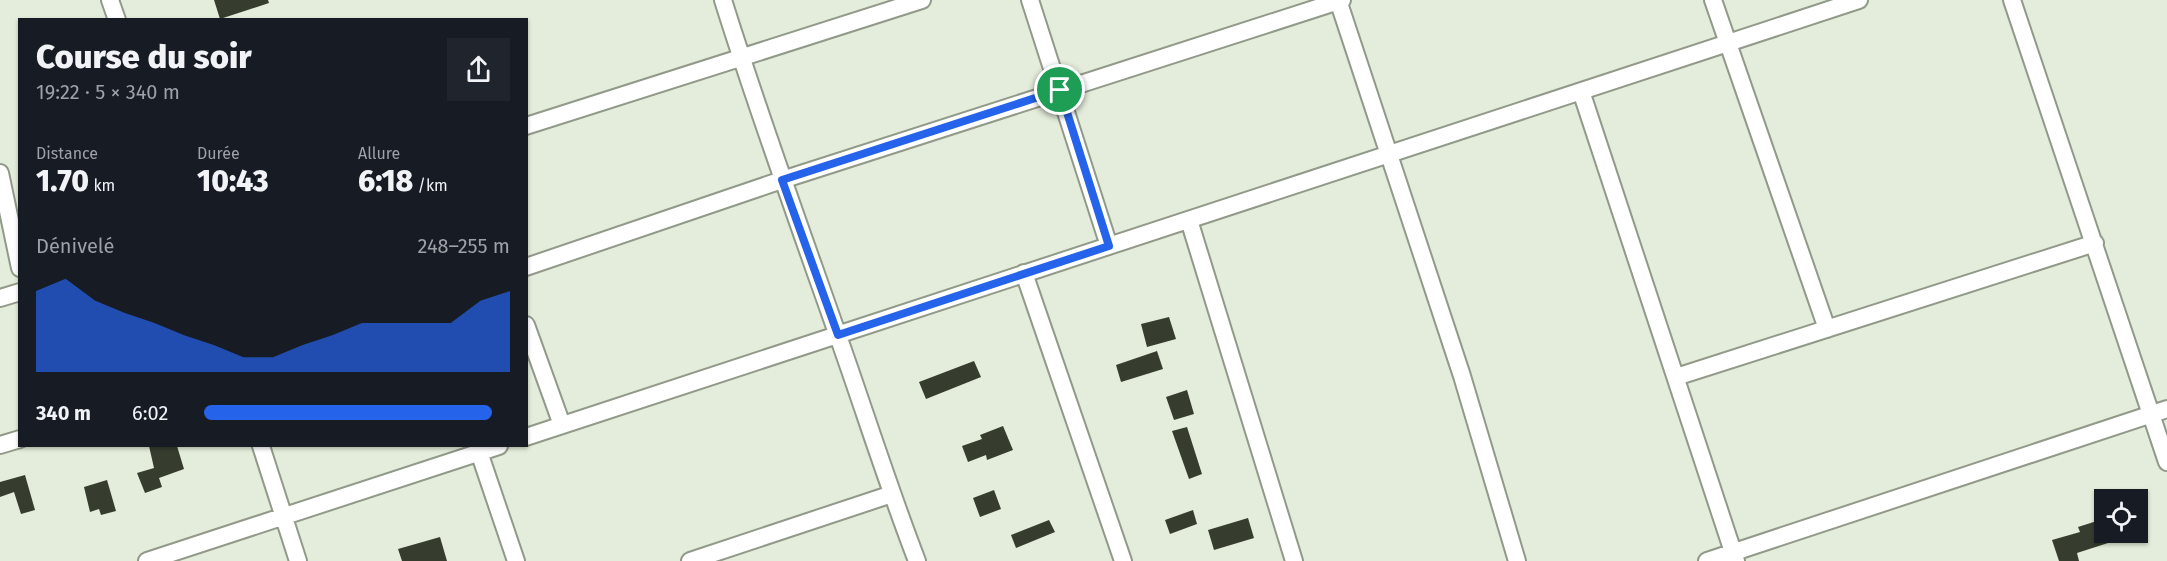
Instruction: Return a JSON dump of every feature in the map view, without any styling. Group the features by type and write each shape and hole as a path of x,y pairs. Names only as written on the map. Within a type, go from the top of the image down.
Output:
{"street":[{"path":"110,0 116,18"},
{"path":"723,0 782,180 917,561"},
{"path":"528,125 741,58 902,3 922,0"},
{"path":"1030,0 1109,246"},
{"path":"528,266 782,180 1339,0 1462,376 1517,561"},
{"path":"1713,0 1827,329"},
{"path":"528,435 1859,0"},
{"path":"2012,0 2095,243 2159,411 2167,462"},
{"path":"1581,91 1735,556"},
{"path":"0,173 18,258"},
{"path":"1189,219 1294,561"},
{"path":"1676,377 2095,243"},
{"path":"1024,273 1123,561"},
{"path":"0,298 18,293"},
{"path":"528,331 562,425"},
{"path":"1707,561 1735,556 2159,411"},
{"path":"0,445 18,440"},
{"path":"261,447 298,561"},
{"path":"147,561 496,447"},
{"path":"479,452 516,561"},
{"path":"690,561 892,494"}],"building":[{"path":"214,0 268,0 269,3 220,18"},
{"path":"1169,317 1176,339 1147,347 1141,324"},
{"path":"1157,351 1163,369 1121,382 1116,365"},
{"path":"974,361 981,377 926,399 919,382"},
{"path":"1187,390 1194,414 1174,420 1166,397"},
{"path":"1003,426 1013,450 987,460 986,455 968,462 962,446 982,439 980,435"},
{"path":"1187,427 1202,474 1189,479 1172,431"},
{"path":"149,447 177,447 184,469 159,478 162,487 145,493 137,473 154,468"},
{"path":"25,475 35,510 21,514 14,492 0,497 0,482"},
{"path":"107,480 116,511 101,515 99,509 90,512 84,487"},
{"path":"994,490 1001,509 980,517 973,498"},
{"path":"1193,510 1197,524 1170,534 1165,520"},
{"path":"1248,518 1254,538 1214,550 1208,530"},
{"path":"1049,520 1055,532 1016,548 1011,535"},
{"path":"2094,522 2094,543 2108,543 2077,553 2079,561 2059,561 2052,540 2080,532 2078,527"},
{"path":"440,537 447,561 402,561 398,549"}],"route":[{"path":"1060,90 1109,246 838,335 782,180 1060,90"}]}
